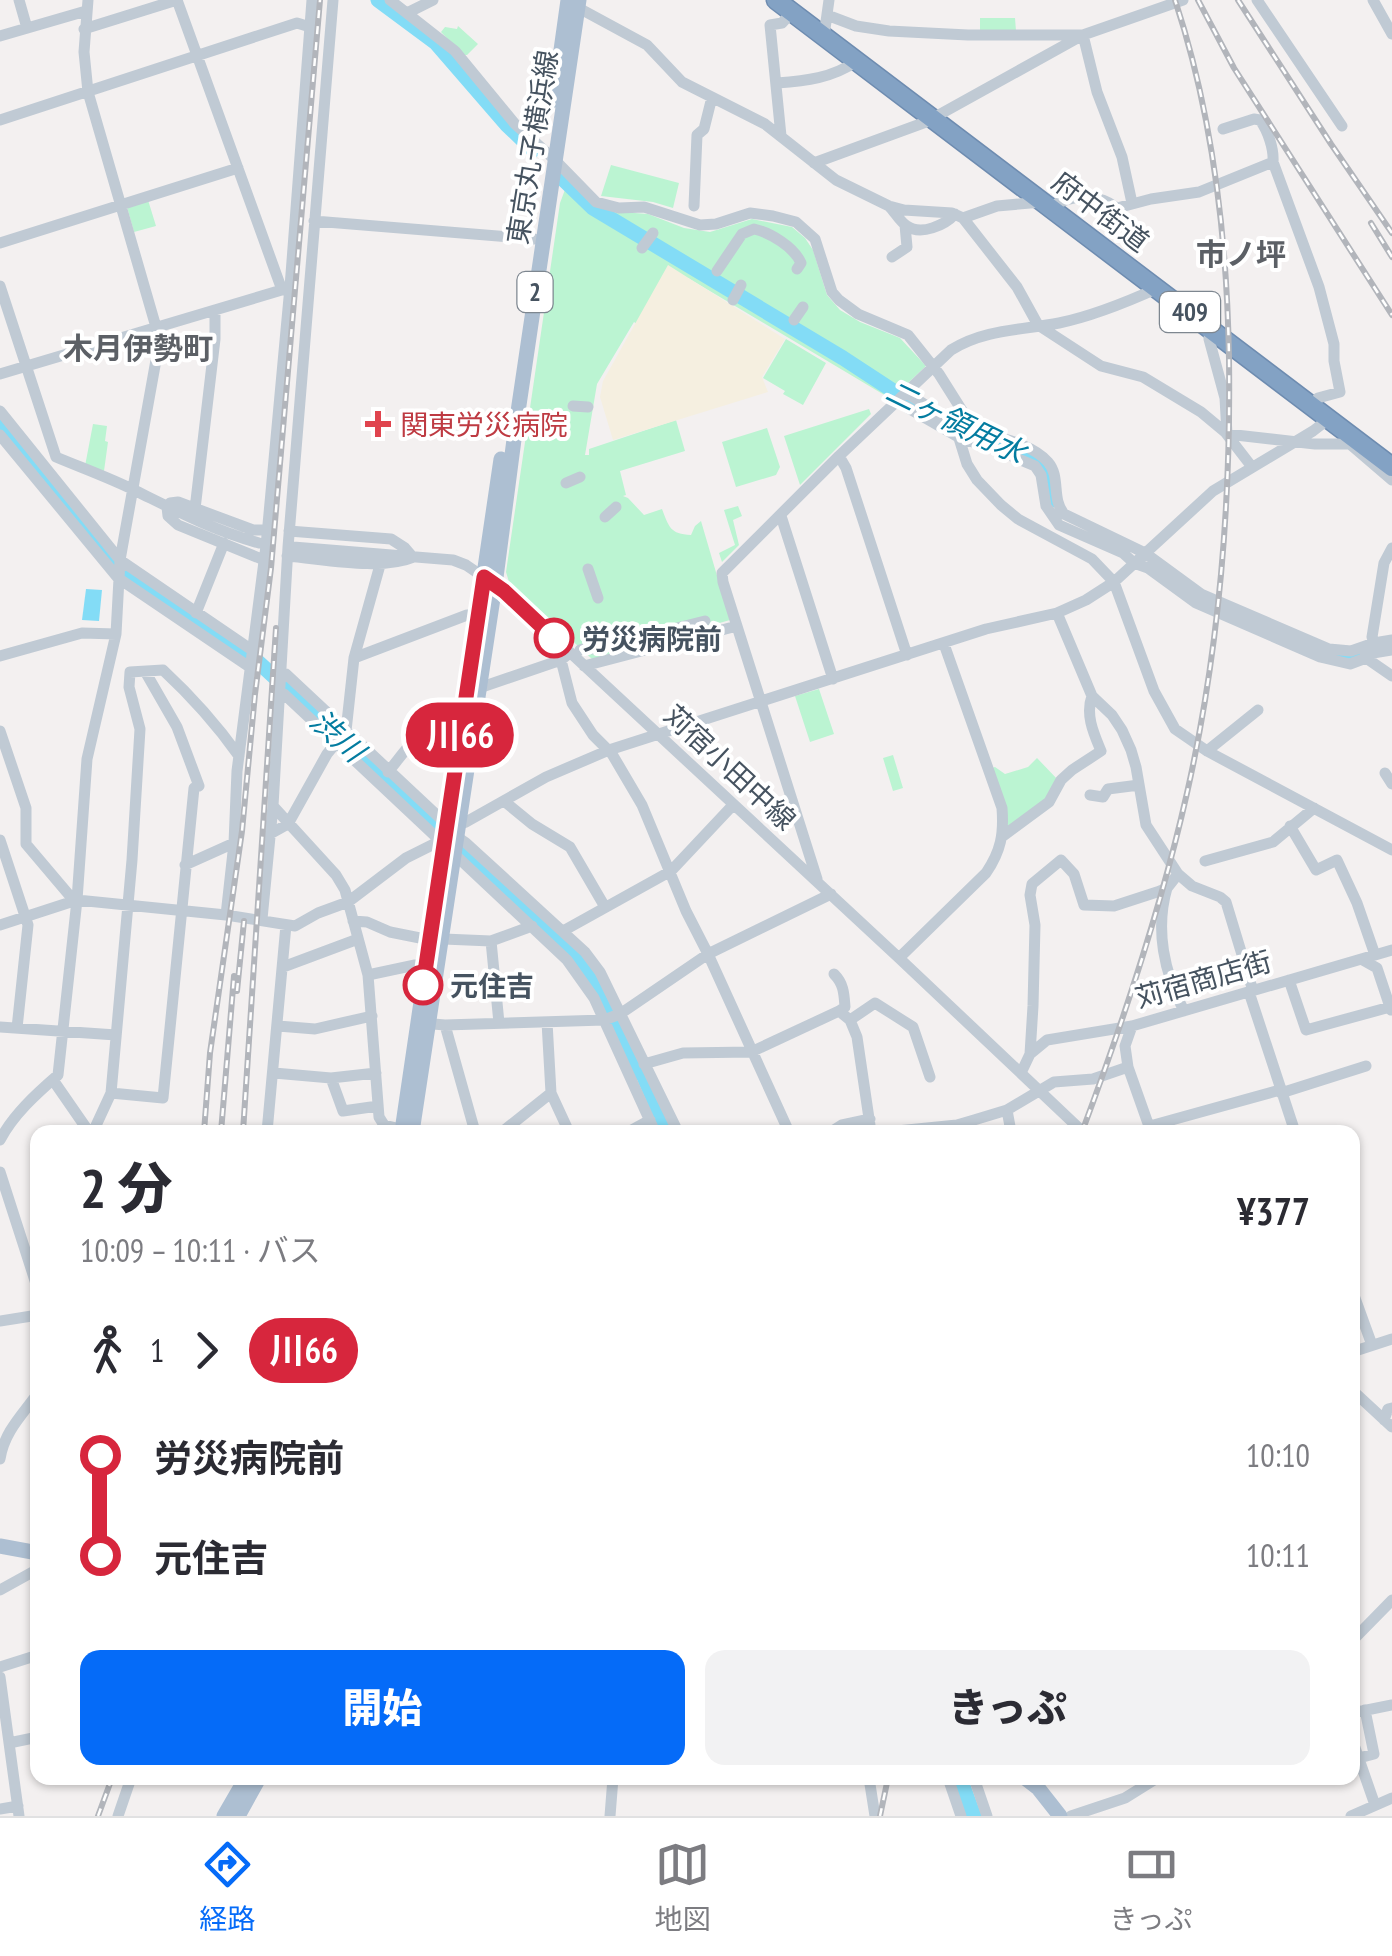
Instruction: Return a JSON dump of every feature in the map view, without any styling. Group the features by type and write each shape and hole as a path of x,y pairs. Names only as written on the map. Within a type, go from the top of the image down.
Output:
{"highway":[{"name":"府中街道","path":"784,6 1392,467"}],"main road":[{"name":"東京丸子横浜線","path":"410,1125 430,1024 435,939 573,2"},
{"name":"東京丸子横浜線","path":"534,239 551,156"},
{"name":"2","path":"490,581 534,239"},
{"name":"東京丸子横浜線","path":"470,704 479,688 484,615"},
{"path":"0,1542 30,1543"},
{"path":"0,1542 30,1551"},
{"path":"224,1816 242,1785"},
{"path":"238,1816 255,1785"},
{"path":"1034,1785 1060,1816"}],"street":[{"path":"19,0 27,28"},
{"path":"84,29 177,0 286,288"},
{"path":"226,914 237,770 268,530 312,0"},
{"path":"262,919 332,0"},
{"path":"390,0 456,51 514,124 596,202 611,207 644,207 700,226 750,214 796,222 815,239 832,292 858,314 908,335 973,428"},
{"path":"406,13 433,0"},
{"path":"824,36 830,0"},
{"path":"1256,0 1342,126"},
{"path":"1373,0 1392,34"},
{"path":"814,164 934,118 1083,35 1176,1"},
{"path":"573,2 647,45 676,77 765,124 827,175 889,206 959,216 1018,287 1038,325 1101,366 1153,382 1201,412 1227,434 1252,466"},
{"path":"0,36 87,5 84,29 88,92 156,327 156,367 120,560 116,634 87,759 58,1076 1,1133"},
{"path":"781,136 770,26 782,23 784,6"},
{"path":"827,15 856,26 889,31 968,36 1083,35"},
{"path":"0,120 297,23 310,27"},
{"path":"1083,35 1098,92 1122,157 1132,203"},
{"path":"777,83 840,73 857,61"},
{"path":"694,206 697,135 704,129 712,97"},
{"path":"1223,129 1260,120 1319,287 1334,344 1340,392 1318,398 1312,405"},
{"path":"889,206 905,225 916,229 997,206 1047,204 1080,197 1098,197 1116,208 1199,192 1273,162"},
{"path":"0,242 238,168"},
{"path":"771,240 785,219"},
{"path":"314,220 534,239"},
{"path":"892,257 907,248 905,225"},
{"path":"717,271 742,234 754,230 800,258 797,269"},
{"path":"642,248 653,233"},
{"path":"733,300 741,285"},
{"path":"0,286 56,457 232,536 259,543"},
{"path":"0,374 286,288"},
{"path":"818,884 737,626 725,604 722,573 951,350 991,334 1087,316 1158,288"},
{"path":"794,320 804,307"},
{"path":"195,510 216,310"},
{"path":"1210,328 1208,339 1224,398 1227,434"},
{"path":"900,397 1039,454 1052,468 1056,501 1064,514 1145,553 1202,594 1317,645 1344,652 1392,650"},
{"path":"900,397 960,438 1034,466 1041,475 1046,506 1059,524 1123,553 1208,609 1308,653 1350,664 1374,642 1392,640"},
{"path":"573,406 588,407"},
{"path":"0,411 120,560 254,648"},
{"path":"0,925 77,900 226,914 296,926 348,902 406,858 450,838 504,801 609,750 986,629 1057,613 1086,600 1114,582 1213,491 1330,418"},
{"path":"954,422 967,464 977,480 1018,519 1092,559 1114,582 1154,691 1175,729 1207,751 1392,850"},
{"path":"1227,434 1295,442 1352,440 1392,480"},
{"path":"0,435 118,578 252,666"},
{"path":"839,456 907,655"},
{"path":"566,483 580,477"},
{"path":"264,560 178,526 168,516 167,507 170,502 178,502 252,530 268,530"},
{"path":"606,517 616,507"},
{"path":"781,516 833,679"},
{"path":"290,531 391,539 415,556 404,562 380,565 290,551"},
{"path":"196,613 224,543"},
{"path":"1374,642 1384,564 1392,548"},
{"name":"苅宿小田中線","path":"290,551 453,560 490,581 900,958 1075,1125"},
{"path":"270,834 288,824 326,754 346,731 354,658 380,565"},
{"path":"588,569 598,598"},
{"path":"1057,613 1092,696 1122,730 1131,750 1146,824 1178,874 1192,886 1226,902 1292,1125"},
{"path":"354,658 468,615 484,615"},
{"path":"479,688 570,655 705,621"},
{"path":"584,666 737,626"},
{"path":"0,656 82,633 116,634"},
{"path":"900,958 986,874 1003,836 1002,808 944,644"},
{"path":"1363,653 1392,676"},
{"path":"570,655 572,703 592,734 609,750 642,805 686,911 785,1125"},
{"path":"94,1125 110,1093 128,905 140,729 129,687 130,672 163,670 223,733 239,756"},
{"path":"110,1093 164,1098 180,910 196,787 177,727 146,672"},
{"path":"281,674 286,674 440,819 450,838 577,972 594,998 653,1125"},
{"path":"280,693 542,912 584,952 600,972 674,1125"},
{"path":"1003,836 1049,802 1061,780 1072,770 1101,751 1089,718 1092,696"},
{"path":"388,772 424,730 454,706 470,704"},
{"path":"1207,751 1258,710"},
{"path":"0,730 26,808 26,844 77,900"},
{"path":"1090,795 1103,796 1108,789 1140,785"},
{"path":"504,801 570,848 605,906"},
{"path":"562,931 671,871 734,805"},
{"path":"273,806 345,890 368,975 379,1117 383,1125"},
{"path":"1206,861 1273,842 1314,808"},
{"path":"1290,826 1316,870 1337,860 1375,955"},
{"path":"0,840 28,925 17,1028"},
{"path":"185,865 234,843"},
{"path":"1022,1073 1030,1054 1035,969 1032,884 1061,860 1074,874 1084,905 1114,906 1167,888"},
{"path":"1178,874 1167,888 1161,909 1164,959 1184,1012"},
{"path":"472,1125 430,1024 604,1020 620,1014 708,954 831,894"},
{"path":"353,920 390,932 435,939 491,941 532,926 542,912"},
{"path":"268,1125 286,925"},
{"path":"283,967 358,939"},
{"path":"491,941 500,1024"},
{"name":"苅宿商店街","path":"1030,1054 1048,1040 1132,1026 1392,950"},
{"path":"1289,980 1306,1030 1391,1011 1377,968 1361,959"},
{"path":"368,975 415,964 431,968"},
{"path":"644,1064 683,1053 751,1052 839,1011 845,1007 845,995 834,974"},
{"path":"850,1020 876,1003 913,1027 930,1077"},
{"path":"839,1011 850,1020 857,1037 870,1125"},
{"path":"278,1026 314,1029 372,1016"},
{"path":"547,1022 551,1092 566,1125"},
{"path":"1132,1026 1125,1046 1128,1067 1149,1125"},
{"path":"0,1027 116,1034"},
{"path":"1166,1125 1239,1100 1366,1066"},
{"path":"957,1125 1006,1110 1054,1082 1093,1079 1128,1067"},
{"path":"274,1074 331,1078 376,1073"},
{"path":"331,1078 343,1111 378,1106"},
{"path":"53,1080 86,1125"},
{"path":"514,1125 551,1092"},
{"path":"1006,1110 1009,1125"},
{"path":"0,1172 6,1211 30,1266"},
{"path":"20,1236 30,1233"},
{"path":"0,1321 30,1315"},
{"path":"1360,1322 1372,1345"},
{"path":"1360,1349 1392,1339"},
{"path":"1360,1398 1388,1424"},
{"path":"0,1459 10,1428 30,1403"},
{"path":"1388,1424 1388,1408 1392,1408"},
{"path":"0,1590 30,1573"},
{"path":"1360,1633 1392,1600"},
{"path":"0,1667 30,1658"},
{"path":"0,1677 6,1746 18,1811 0,1809"},
{"path":"1360,1710 1392,1705"},
{"path":"1360,1721 1374,1754 1360,1758"},
{"path":"1360,1761 1376,1805"},
{"path":"118,1816 129,1785"},
{"path":"610,1816 612,1785"},
{"path":"870,1785 874,1816"},
{"path":"950,1785 961,1816"},
{"path":"976,1785 987,1816"},
{"path":"1071,1816 1125,1798 1146,1785"},
{"path":"1351,1816 1392,1798"}],"green space":[{"path":"980,18 1015,18 1016,31 980,31"},
{"path":"458,26 478,44 467,55 441,32 445,27"},
{"path":"611,165 679,183 673,208 601,196"},
{"path":"569,179 595,205 608,211 648,214 684,228 710,232 752,219 792,227 813,250 827,295 840,310 900,338 926,366 891,399 688,278 658,339 634,322 597,384 585,455 589,455 589,449 676,420 685,451 620,471 626,495 623,496 644,515 662,509 669,525 679,533 691,535 701,521 730,620 592,659 509,582 506,572 560,203"},
{"path":"148,200 156,226 134,232 127,207"},
{"path":"786,339 826,363 803,405 763,378"},
{"path":"869,409 871,414 800,485 784,436"},
{"path":"93,424 107,426 104,471 85,466"},
{"path":"767,428 780,467 776,475 736,487 722,442"},
{"path":"738,506 742,516 733,520 739,545 722,562 719,553 735,545 724,510"},
{"path":"819,689 834,734 810,742 795,696"},
{"path":"893,755 903,788 893,791 883,758"},
{"path":"1037,758 1059,781 1048,798 1008,827 992,768 1005,774 1028,767"}],"sand":[{"path":"668,265 785,339 762,377 768,392 613,440 600,397 603,381"}],"water":[{"path":"86,589 102,590 99,621 82,620"}],"waterway":[{"name":"二ヶ領用水","path":"378,0 436,43 533,150"},
{"name":"二ヶ領用水","path":"564,180 593,208 927,413"},
{"name":"渋川","path":"0,424 123,574 257,661 568,946 590,974 665,1125"},
{"name":"二ヶ領用水","path":"952,427 1038,461 1047,475 1050,501"},
{"name":"二ヶ領用水","path":"1328,654 1346,658 1378,647"},
{"name":"渋川","path":"963,1785 974,1816"}],"railway":[{"path":"205,1125 210,1053 242,831 271,568 320,0"},
{"path":"1085,1125 1140,965 1177,836 1198,739 1221,577 1229,412 1225,267 1208,132 1175,0"},
{"path":"1198,0 1234,68 1392,315"},
{"path":"1238,0 1392,233"},
{"path":"1371,223 1392,257"},
{"path":"243,1125 276,628"},
{"path":"237,991 244,921"},
{"path":"222,1125 234,976"},
{"path":"98,1816 109,1785"},
{"path":"880,1816 887,1785"}],"bus line":[{"name":"川66","path":"423,985 484,577 554,638"}],"place":[{"name":"関東労災病院","path":"378,424"},
{"name":"労災病院前","path":"554,638"},
{"name":"元住吉","path":"423,985"}],"district":[{"name":"市ノ坪","path":"1241,253"},
{"name":"木月伊勢町","path":"138,347"}]}
